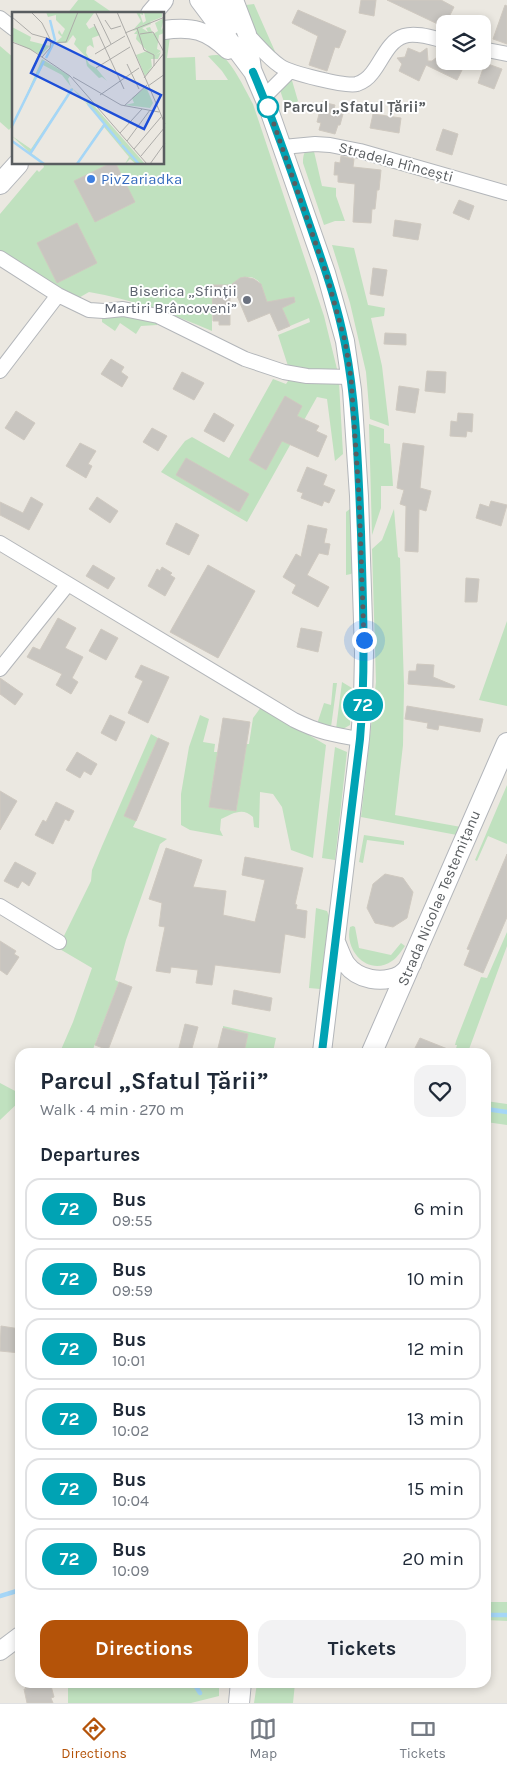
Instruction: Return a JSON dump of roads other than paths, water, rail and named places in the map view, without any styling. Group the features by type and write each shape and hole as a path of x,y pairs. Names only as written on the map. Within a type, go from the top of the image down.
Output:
{"main road":[{"path":"138,12 147,0"},
{"path":"153,12 163,0"},
{"path":"0,184 17,165"},
{"name":"Strada Nicolae Testemițanu","path":"374,1048 507,743"},
{"path":"239,1703 240,1688"}],"street":[{"path":"199,0 252,65"},
{"path":"215,0 252,65 283,147 326,273 345,341 351,378 359,496 364,615 363,701 323,1048"},
{"path":"234,0 247,34 252,65"},
{"path":"0,18 12,27"},
{"path":"165,30 192,29 205,33 217,39 252,65"},
{"path":"247,34 280,66 290,71 346,84 356,84 372,73 398,38 410,34 436,39"},
{"path":"491,51 507,54"},
{"path":"264,97 290,71"},
{"name":"Stradela Hîncești","path":"283,147 315,144 352,149 507,193"},
{"path":"0,258 58,295 89,310 123,309 158,316 245,359 284,372 307,376 351,378"},
{"path":"0,370 58,295"},
{"path":"0,543 308,727 333,735 360,739"},
{"path":"0,669 68,584"},
{"path":"0,906 60,942"},
{"path":"336,942 346,964 357,974 371,980 386,980 400,974 412,964"},
{"path":"0,1651 15,1640"}],"waterway":[{"path":"491,1110 507,1112"},
{"path":"0,1596 15,1592"},
{"path":"491,1615 507,1615"},
{"path":"197,1688 200,1693"}],"place":[{"name":"Parcul „Sfatul Țării”","path":"268,107"},
{"name":"PivZariadka","path":"91,179"},
{"name":"Biserica „Sfinții Martiri Brâncoveni”","path":"247,300"}]}
